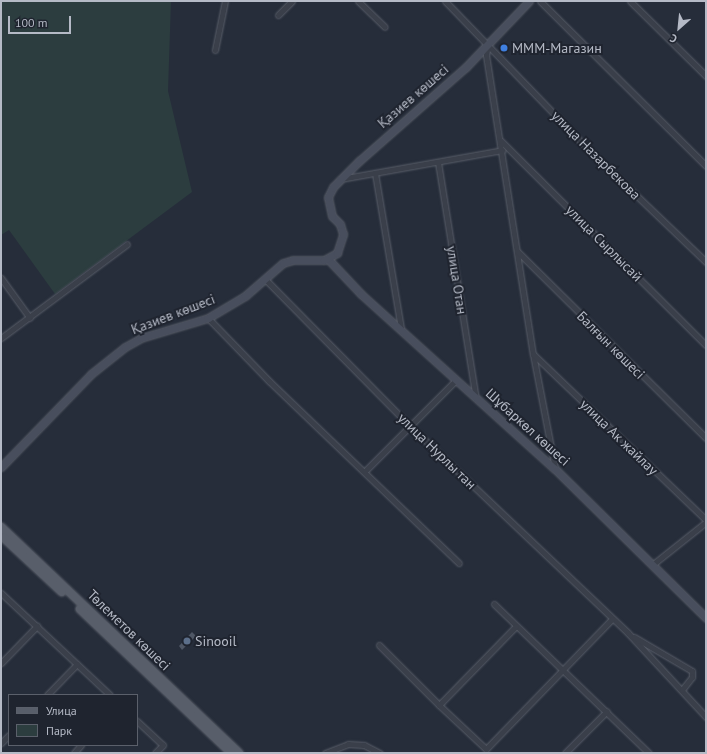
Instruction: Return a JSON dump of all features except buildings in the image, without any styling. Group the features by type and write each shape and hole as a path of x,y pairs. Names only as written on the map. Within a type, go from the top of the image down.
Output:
{"main road":[{"name":"Төлеметов көшесі","path":"1,527 239,753"},
{"name":"Төлеметов көшесі","path":"1,534 231,753"}],"street":[{"path":"215,50 225,1"},
{"path":"358,1 385,27"},
{"name":"улица Назарбекова","path":"445,1 592,153 706,262"},
{"name":"Қазиев көшесі","path":"1,467 110,357 141,338 208,318 245,296 266,280 283,263 328,259 337,253 343,239 340,224 332,216 328,197 340,179 488,45 529,1"},
{"path":"540,1 706,166"},
{"path":"630,1 706,76"},
{"path":"278,15 289,2"},
{"path":"488,45 486,55 501,141 533,354 555,469"},
{"name":"улица Сырлысай","path":"501,141 706,345"},
{"path":"340,179 502,150"},
{"name":"улица Отан","path":"438,162 476,398"},
{"path":"375,173 401,329"},
{"path":"1,338 30,318 127,244"},
{"name":"Балғын көшесі","path":"517,251 706,438"},
{"name":"Шұбаркөл көшесі","path":"328,259 347,281 555,469 706,618"},
{"path":"1,278 30,318"},
{"name":"улица Нурлы тан","path":"266,280 409,425 628,633"},
{"path":"208,318 459,563"},
{"name":"улица Ак жайлау","path":"533,354 706,521"},
{"path":"364,471 456,380"},
{"path":"652,565 706,521"},
{"path":"1,593 109,694"},
{"path":"494,604 560,670 607,711 649,753"},
{"path":"379,645 488,751 560,670 612,619"},
{"path":"1,663 37,626"},
{"path":"439,705 516,626"},
{"path":"628,633 692,670 692,678 682,690"},
{"path":"628,633 706,717"},
{"path":"48,694 77,664"},
{"path":"565,753 607,711"},
{"path":"138,722 162,745 155,753"},
{"path":"325,753 348,744 364,745 380,753"}],"green space":[{"path":"1,1 171,1 168,91 192,192 55,294 9,230 1,235"}],"place":[{"name":"МММ-Магазин","path":"504,48"},
{"name":"Sinooil","path":"187,641"}]}
